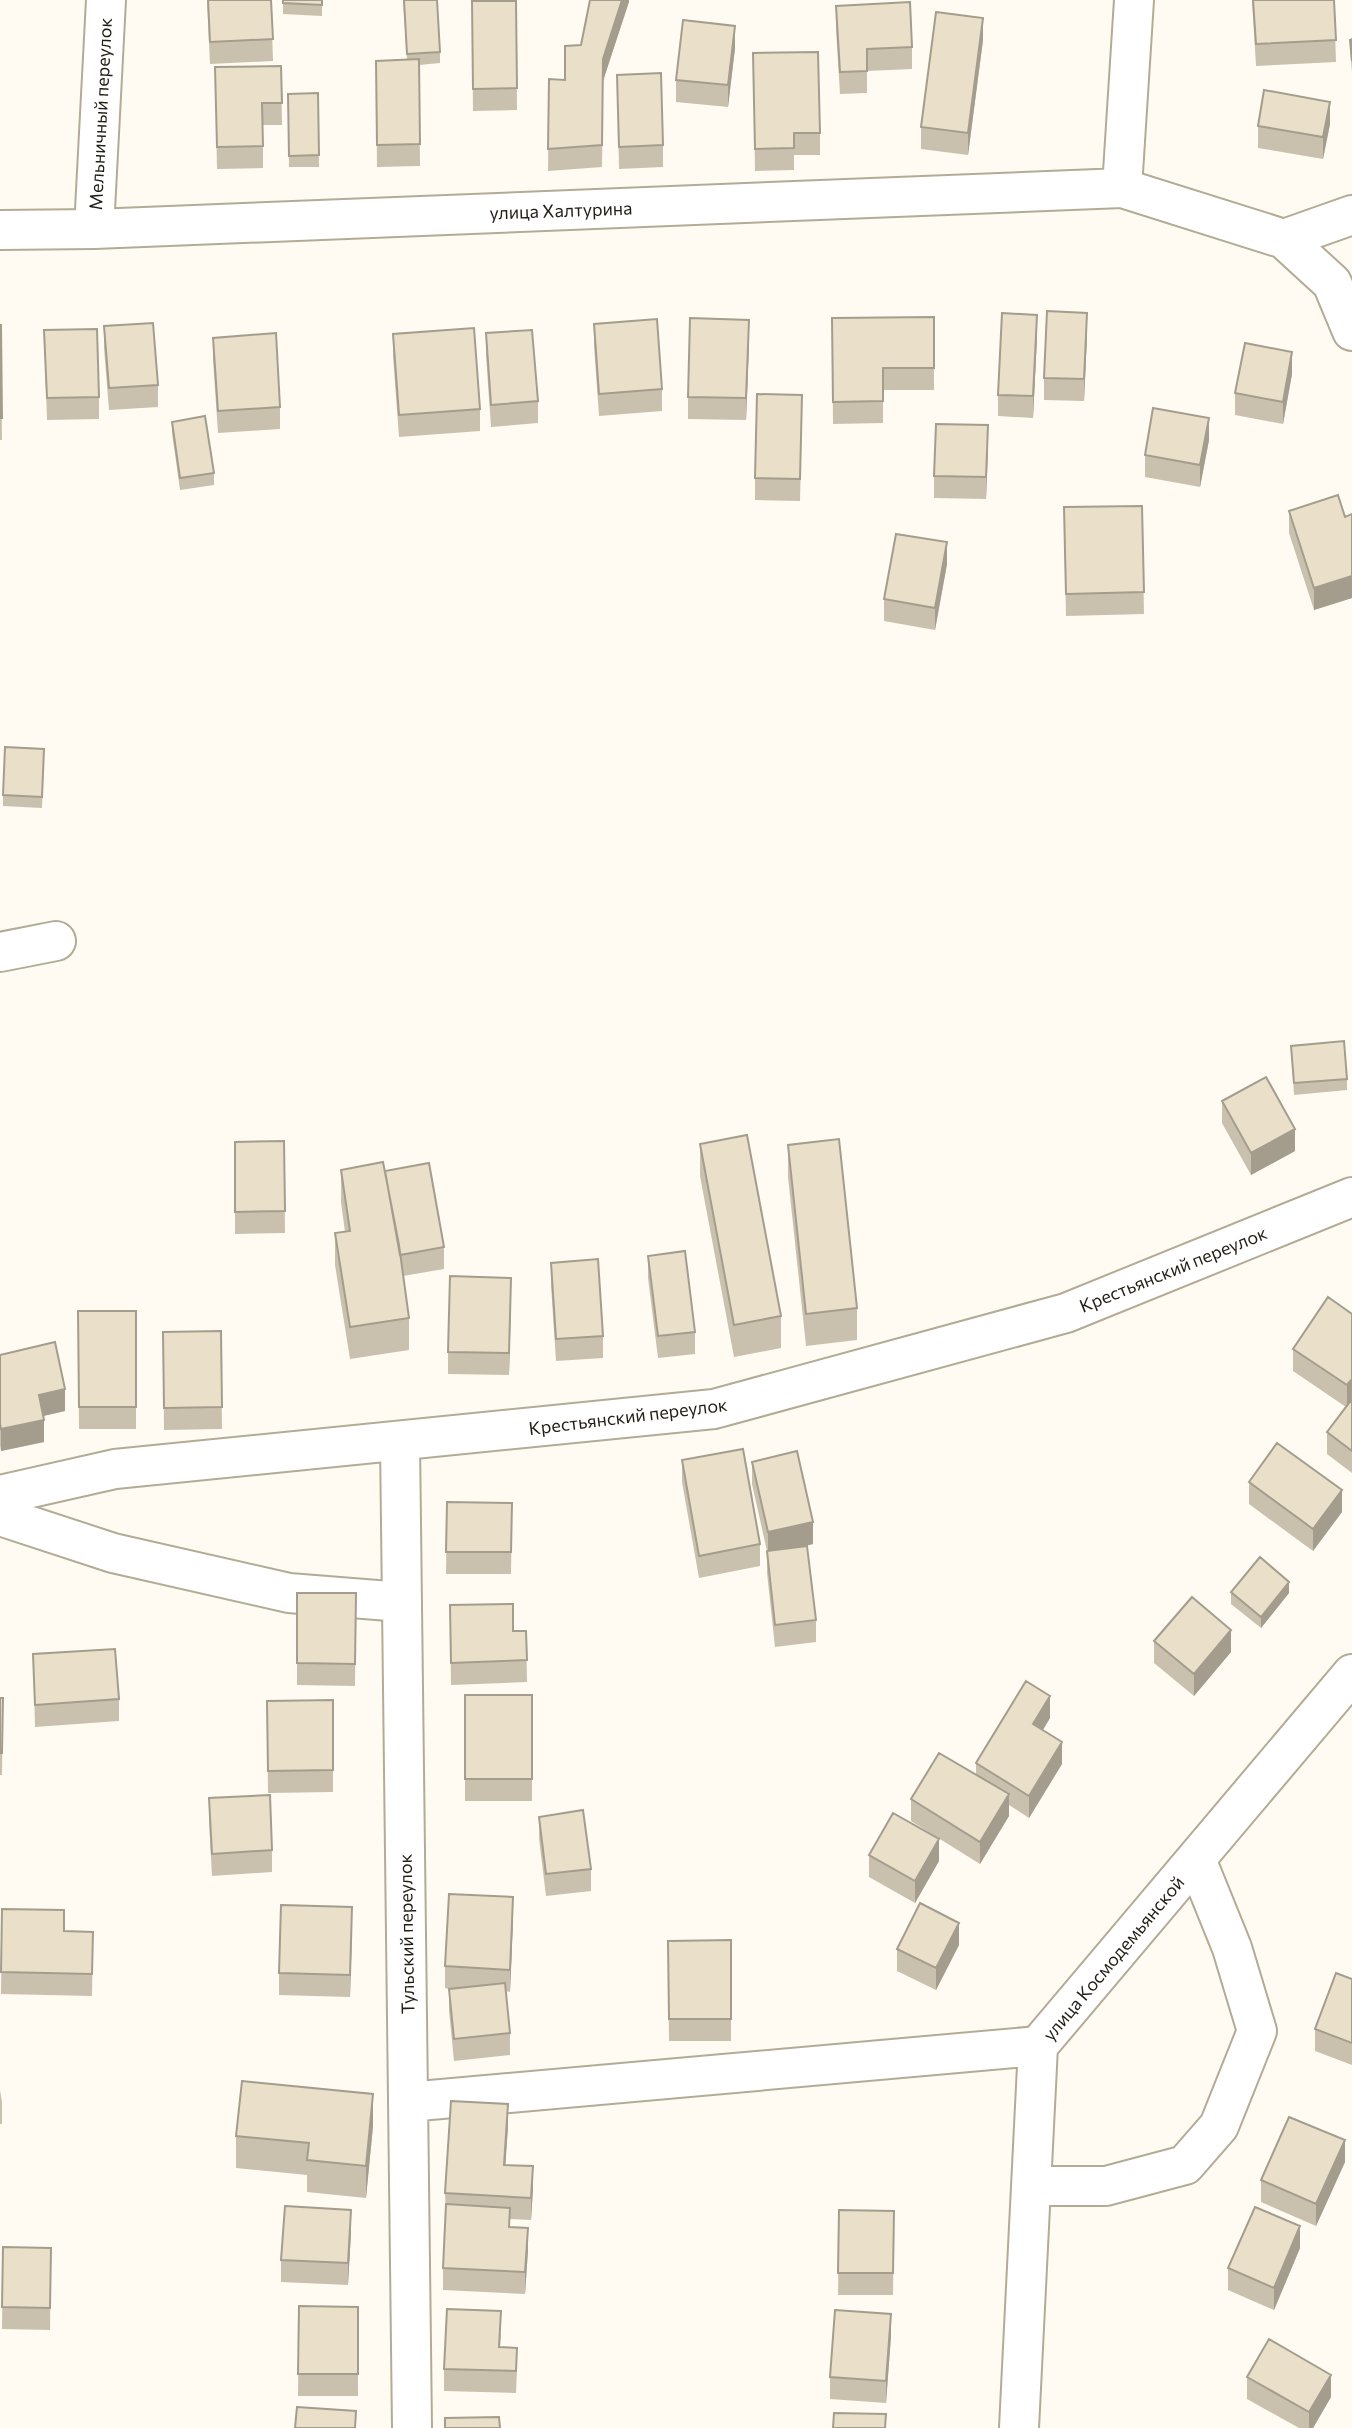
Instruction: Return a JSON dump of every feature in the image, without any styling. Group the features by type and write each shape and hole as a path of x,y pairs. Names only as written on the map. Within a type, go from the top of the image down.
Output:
{"street":[{"name":"Мельничный переулок","path":"94,229 106,0"},
{"path":"1135,0 1122,188 1284,239 1332,283 1352,331"},
{"name":"улица Халтурина","path":"0,230 94,229 1122,188"},
{"path":"1284,239 1352,215"},
{"path":"0,952 57,941"},
{"name":"Крестьянский переулок","path":"0,1495 115,1469 714,1409 1066,1313 1352,1197"},
{"name":"Тульский переулок","path":"400,1441 412,2428"},
{"path":"0,1516 113,1553 289,1594 402,1602"},
{"name":"улица Космодемьянской","path":"1019,2428 1038,2046 1352,1674"},
{"path":"1031,2186 1106,2186 1185,2165 1219,2126 1257,2031 1232,1948 1196,1859"},
{"path":"408,2102 1038,2046"}],"building":[{"path":"208,0 271,0 273,39 210,42"},
{"path":"283,0 322,0 322,5 283,3"},
{"path":"404,0 437,0 440,52 407,54"},
{"path":"590,0 622,0 603,59 602,145 548,149 549,79 565,80 565,46 581,45"},
{"path":"1253,0 1334,0 1336,40 1256,44"},
{"path":"472,1 516,1 517,88 473,89"},
{"path":"910,2 912,47 867,49 867,71 840,72 836,6"},
{"path":"936,12 983,18 968,133 921,127"},
{"path":"683,20 735,26 728,85 676,80"},
{"path":"818,52 820,133 794,133 794,148 755,149 753,53"},
{"path":"419,59 420,144 377,145 376,61"},
{"path":"281,66 282,103 262,103 263,146 217,147 215,67"},
{"path":"661,73 663,145 619,147 617,75"},
{"path":"1264,90 1330,102 1323,137 1258,126"},
{"path":"318,93 319,155 289,156 288,94"},
{"path":"1047,311 1087,313 1084,379 1044,378"},
{"path":"1002,313 1037,315 1033,396 998,395"},
{"path":"934,317 934,368 883,368 883,401 833,402 832,318"},
{"path":"690,318 749,320 746,398 688,397"},
{"path":"657,319 662,389 599,394 594,324"},
{"path":"153,323 158,385 109,388 104,326"},
{"path":"1,325 2,418 0,418"},
{"path":"474,328 480,409 399,415 393,334"},
{"path":"97,329 99,397 47,398 44,330"},
{"path":"532,330 538,401 491,405 486,333"},
{"path":"276,333 280,407 218,411 213,338"},
{"path":"1245,343 1292,352 1283,402 1235,393"},
{"path":"757,394 802,395 800,479 755,478"},
{"path":"1153,408 1209,418 1200,465 1145,455"},
{"path":"205,416 214,473 180,478 172,422"},
{"path":"936,424 988,425 986,477 934,476"},
{"path":"1338,495 1345,517 1352,514 1352,576 1314,588 1289,511"},
{"path":"1142,506 1144,592 1066,594 1064,507"},
{"path":"896,534 947,542 935,608 884,599"},
{"path":"5,747 44,749 42,797 3,795"},
{"path":"1344,1041 1347,1079 1294,1083 1291,1046"},
{"path":"1266,1077 1295,1129 1251,1153 1222,1101"},
{"path":"747,1135 781,1316 734,1325 700,1144"},
{"path":"839,1139 857,1308 806,1314 788,1145"},
{"path":"284,1141 285,1211 235,1212 235,1142"},
{"path":"383,1162 399,1245 409,1318 350,1327 335,1233 350,1231 341,1170"},
{"path":"429,1163 444,1247 400,1255 385,1171"},
{"path":"685,1251 695,1332 658,1336 648,1256"},
{"path":"598,1259 603,1336 556,1339 551,1263"},
{"path":"450,1276 511,1278 509,1353 448,1352"},
{"path":"1328,1297 1352,1314 1352,1379 1347,1385 1293,1349"},
{"path":"78,1311 136,1311 136,1407 79,1407"},
{"path":"221,1331 222,1407 164,1408 163,1332"},
{"path":"55,1342 65,1389 39,1395 44,1420 1,1429 0,1355"},
{"path":"1352,1399 1352,1451 1327,1432"},
{"path":"1277,1443 1342,1490 1313,1529 1249,1482"},
{"path":"743,1449 760,1544 699,1556 682,1460"},
{"path":"797,1451 813,1522 768,1532 752,1462"},
{"path":"447,1502 512,1503 511,1552 446,1552"},
{"path":"807,1546 816,1620 775,1625 767,1551"},
{"path":"1260,1557 1289,1582 1261,1617 1231,1592"},
{"path":"297,1593 356,1593 355,1664 297,1663"},
{"path":"1192,1597 1231,1630 1194,1674 1154,1641"},
{"path":"513,1604 513,1631 526,1631 527,1660 451,1663 450,1605"},
{"path":"115,1649 119,1699 35,1705 33,1654"},
{"path":"1026,1681 1050,1696 1033,1724 1062,1742 1029,1796 976,1763"},
{"path":"465,1695 532,1695 532,1779 465,1779"},
{"path":"0,1698 3,1698 2,1753 0,1753"},
{"path":"333,1700 333,1770 268,1771 267,1701"},
{"path":"939,1753 1009,1794 980,1842 911,1799"},
{"path":"270,1795 272,1850 212,1854 209,1798"},
{"path":"583,1810 591,1869 546,1874 539,1817"},
{"path":"893,1813 939,1839 915,1881 869,1855"},
{"path":"449,1894 513,1897 510,1970 445,1966"},
{"path":"920,1903 959,1923 936,1968 897,1949"},
{"path":"281,1905 352,1907 350,1975 279,1973"},
{"path":"2,1909 64,1910 64,1931 93,1932 92,1974 1,1972"},
{"path":"731,1940 731,2019 669,2019 668,1941"},
{"path":"1336,1973 1352,1979 1352,2043 1315,2029"},
{"path":"505,1983 510,2033 454,2039 449,1989"},
{"path":"242,2081 373,2094 366,2166 307,2160 309,2143 236,2136"},
{"path":"451,2101 508,2104 504,2165 533,2166 531,2198 445,2193"},
{"path":"1289,2117 1345,2140 1316,2204 1261,2180"},
{"path":"446,2204 510,2208 509,2227 528,2228 525,2272 443,2268"},
{"path":"285,2206 351,2210 348,2263 281,2260"},
{"path":"1255,2207 1300,2226 1274,2288 1228,2268"},
{"path":"839,2210 894,2211 893,2273 838,2273"},
{"path":"3,2247 51,2248 50,2308 2,2307"},
{"path":"299,2306 358,2307 358,2374 298,2374"},
{"path":"447,2309 501,2311 499,2347 517,2348 516,2371 444,2369"},
{"path":"835,2310 891,2314 886,2381 830,2377"},
{"path":"1269,2339 1331,2375 1309,2412 1247,2377"},
{"path":"297,2407 356,2411 355,2428 295,2428"},
{"path":"834,2413 886,2414 885,2428 833,2428"},
{"path":"499,2417 500,2428 445,2428 445,2418"}]}
